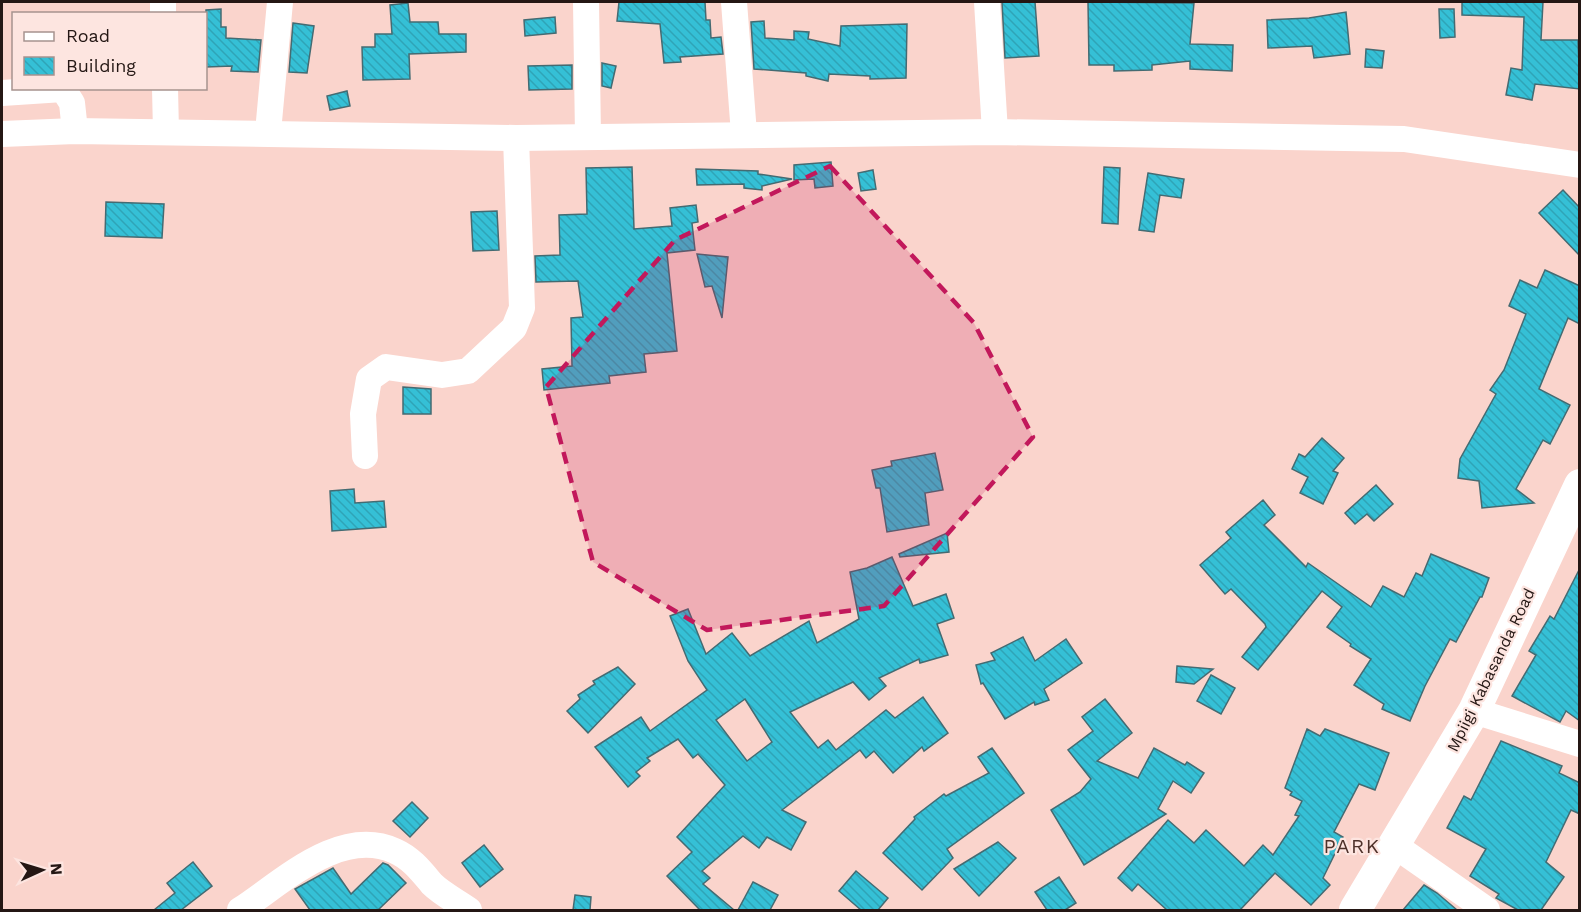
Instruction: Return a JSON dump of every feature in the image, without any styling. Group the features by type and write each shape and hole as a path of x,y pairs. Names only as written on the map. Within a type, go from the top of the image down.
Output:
{"main road":[{"name":"Mpiigi Kabasanda Road","path":"1355,910 1474,711 1580,485"}],"street":[{"path":"268,132 280,2"},
{"path":"586,2 588,136"},
{"path":"734,2 744,134"},
{"path":"987,2 995,132"},
{"path":"2,93 48,90"},
{"path":"64,90 72,103 75,130"},
{"path":"165,90 166,132"},
{"path":"2,134 75,130 516,138 995,132 1404,139 1580,165"},
{"path":"365,456 363,414 369,379 386,367 442,375 468,371 514,327 522,308 516,138"},
{"path":"1474,711 1580,744"},
{"path":"240,910 325,854 363,843 395,851 422,869 433,884 469,910"},
{"path":"1394,845 1487,910"}],"highlighted area":[{"path":"830,166 974,323 1033,437 884,606 707,630 593,562 546,387 675,240"}],"building":[{"path":"619,2 705,2 706,20 710,20 711,38 721,37 723,54 680,57 681,62 664,63 660,24 617,21"},
{"path":"1002,2 1035,2 1039,56 1005,58"},
{"path":"1088,2 1194,3 1190,44 1233,45 1232,71 1190,69 1190,61 1152,65 1152,70 1114,71 1114,65 1089,65"},
{"path":"1462,2 1543,2 1541,40 1578,40 1580,89 1535,84 1532,100 1506,95 1511,68 1522,70 1524,17 1462,15"},
{"path":"408,3 410,22 438,22 439,34 466,34 466,52 409,54 410,79 363,80 362,47 375,47 375,34 392,34 390,5"},
{"path":"221,9 221,27 226,27 226,38 261,40 258,72 231,71 232,66 207,67 206,10"},
{"path":"1439,9 1454,9 1455,37 1440,38"},
{"path":"1346,12 1350,54 1314,58 1312,46 1268,48 1267,20 1309,18"},
{"path":"555,17 556,33 525,36 524,20"},
{"path":"764,21 765,38 794,40 794,31 809,32 808,39 840,46 841,26 907,24 906,78 870,79 870,76 829,74 828,81 806,76 806,73 754,69 751,22"},
{"path":"293,23 314,26 307,73 289,72"},
{"path":"1366,49 1384,51 1382,68 1365,67"},
{"path":"602,63 616,66 611,88 602,86"},
{"path":"572,65 572,89 529,90 528,66"},
{"path":"347,91 350,106 330,110 327,96"},
{"path":"831,162 833,186 815,188 814,179 794,180 794,165"},
{"path":"632,167 634,229 672,226 670,208 696,205 698,222 692,223 695,250 667,253 677,351 644,354 646,372 609,376 610,383 544,390 542,369 572,366 571,318 583,317 578,281 536,282 535,256 560,255 559,215 587,214 586,168"},
{"path":"1104,167 1120,168 1118,224 1102,223"},
{"path":"696,169 758,171 758,174 792,179 762,186 762,190 744,188 744,184 697,185"},
{"path":"873,170 876,189 861,191 858,173"},
{"path":"1148,173 1184,179 1181,198 1160,195 1154,232 1139,230"},
{"path":"1563,190 1580,208 1580,256 1539,213"},
{"path":"106,202 164,204 162,238 105,236"},
{"path":"497,211 499,250 473,251 471,212"},
{"path":"697,254 728,257 722,318 712,286 705,287"},
{"path":"1545,270 1580,286 1580,324 1568,318 1539,389 1570,405 1550,444 1543,440 1516,489 1534,503 1482,508 1479,481 1458,478 1460,459 1496,394 1490,390 1504,370 1526,314 1509,306 1520,280 1537,288"},
{"path":"403,387 431,389 431,414 403,414"},
{"path":"1322,438 1344,458 1333,471 1338,473 1323,504 1300,493 1308,477 1292,469 1299,454 1305,457"},
{"path":"935,453 943,490 925,493 929,525 887,532 880,488 876,488 872,470 892,466 891,461"},
{"path":"1376,485 1393,504 1374,521 1367,514 1355,524 1345,513"},
{"path":"354,489 355,503 384,501 386,527 332,531 330,491"},
{"path":"1263,500 1275,515 1264,525 1306,567 1308,563 1371,607 1383,586 1404,597 1416,573 1422,576 1431,554 1489,578 1482,597 1456,642 1450,639 1425,686 1410,721 1382,709 1384,704 1354,685 1371,659 1350,646 1351,644 1327,627 1342,607 1322,591 1258,670 1242,657 1266,627 1265,624 1231,589 1225,594 1200,565 1231,538 1226,532"},
{"path":"947,533 949,552 900,557 899,554"},
{"path":"892,557 913,606 946,594 954,618 937,624 948,655 920,663 919,659 879,678 886,686 869,700 853,682 790,712 818,748 828,740 836,750 886,710 895,718 923,697 948,733 924,751 922,747 893,773 874,751 866,758 860,750 782,810 806,822 791,850 767,837 759,848 743,836 702,871 710,878 703,884 734,910 700,910 667,876 692,852 677,837 725,785 698,754 693,758 678,739 647,758 650,761 636,772 640,776 628,787 595,747 641,717 650,731 707,690 688,661 670,616 688,609 706,654 732,633 750,656 809,621 817,643 859,619 850,572 867,568","holes":["745,699 772,742 747,761 716,720"]},
{"path":"1580,568 1580,721 1566,711 1560,722 1512,696 1536,655 1529,651 1550,616 1554,619"},
{"path":"1023,637 1035,661 1066,639 1082,663 1044,689 1049,700 1035,705 1034,702 1005,719 983,683 981,684 976,665 995,660 991,653"},
{"path":"1177,666 1213,669 1194,684 1176,682"},
{"path":"618,667 635,684 588,733 567,711 580,699 578,695 595,684 593,681"},
{"path":"1211,675 1235,688 1221,714 1197,701"},
{"path":"1105,699 1132,733 1097,761 1138,778 1154,748 1185,765 1187,762 1204,773 1191,793 1173,781 1158,809 1166,814 1084,865 1051,810 1080,792 1091,779 1068,750 1093,731 1082,717"},
{"path":"1307,729 1320,736 1325,729 1389,753 1375,790 1359,784 1334,832 1343,837 1323,878 1330,885 1311,905 1275,873 1240,910 1167,910 1138,884 1132,891 1118,878 1168,820 1194,843 1206,830 1244,866 1263,845 1273,855 1299,816 1295,815 1302,801 1290,795 1292,792 1285,788"},
{"path":"1501,741 1562,766 1559,773 1580,783 1580,814 1571,810 1546,862 1564,877 1541,910 1518,910 1496,898 1499,894 1470,876 1486,849 1447,828 1464,796 1471,800"},
{"path":"992,748 1024,793 947,849 953,858 922,890 883,853 915,819 914,817 944,794 946,796 989,773 978,757"},
{"path":"412,802 428,818 410,837 393,821"},
{"path":"998,842 1016,858 979,896 954,869"},
{"path":"484,845 503,869 480,887 462,863"},
{"path":"193,862 212,886 181,910 154,910 175,893 167,883"},
{"path":"383,863 406,883 378,910 310,910 295,889 333,868 351,894"},
{"path":"856,871 888,898 878,910 861,910 839,891"},
{"path":"1059,877 1076,903 1065,910 1047,910 1035,892"},
{"path":"753,882 778,895 770,910 738,910"},
{"path":"1424,885 1437,893 1457,910 1403,910"},
{"path":"575,895 591,897 590,910 573,910"}],"district":[{"name":"PARK","path":"1352,846"}]}
